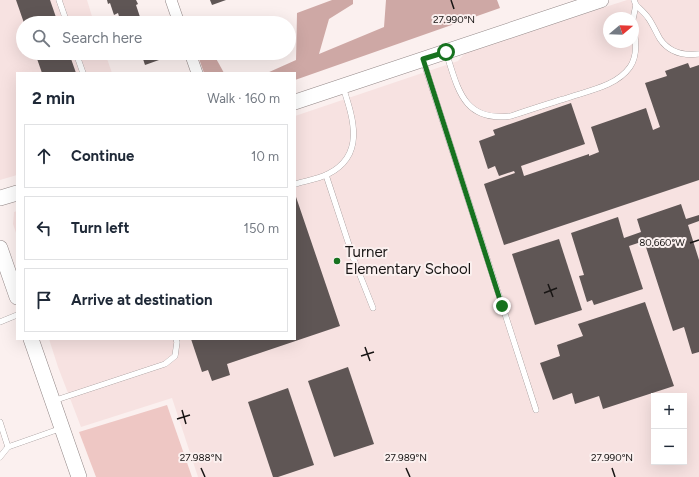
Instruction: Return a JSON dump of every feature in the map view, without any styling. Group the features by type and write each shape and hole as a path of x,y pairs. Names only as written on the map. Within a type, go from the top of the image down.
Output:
{"street":[{"path":"171,0 177,16"},
{"path":"296,102 601,0"},
{"path":"192,60 197,72"},
{"path":"0,198 16,193"},
{"path":"0,248 16,288"},
{"path":"31,340 79,477"}],"lane":[{"path":"59,0 65,16"},
{"path":"635,3 649,19 659,38 665,45 680,54 699,54"},
{"path":"446,52 462,96 472,108 479,113 489,117 499,118 511,116 607,85 623,75 631,66 635,56 636,48"},
{"path":"423,59 536,410"},
{"path":"78,60 83,72"},
{"path":"296,184 326,175 334,171 345,161 354,138 354,125 342,86"},
{"path":"326,175 354,260 373,308"},
{"path":"0,322 16,315"},
{"path":"53,401 165,364 175,356 176,340"},
{"path":"0,422 8,446"},
{"path":"0,455 8,446 62,428"}],"shaded area":[{"path":"0,0 87,0 92,16 16,16 16,60 107,60 112,72 16,72 16,175 0,180"},
{"path":"332,0 353,0 353,4 329,19 319,54 384,27 386,0 497,0 500,8 296,80 296,72 269,72 296,60 297,13"},
{"path":"627,0 699,0 699,477 198,477 172,398 81,427 49,340 296,340 296,116 458,61 466,52"},
{"path":"199,60 217,60 223,72 204,72"},
{"path":"16,211 16,233 13,224 14,212"},
{"path":"167,405 192,477 96,477 79,432"}],"building":[{"path":"16,0 50,0 56,16 22,16"},
{"path":"107,0 136,0 140,16 119,16 118,13 114,15 110,3 108,4"},
{"path":"210,0 226,0 212,5"},
{"path":"37,60 71,60 76,72 42,72"},
{"path":"143,60 159,60 145,65"},
{"path":"688,63 690,68 699,65 699,180 504,245 484,184 515,173 514,171 499,176 495,166 488,169 479,141 495,135 493,130 571,103 585,144 521,166 524,176 589,154 589,156 599,152 591,127 646,108 653,130 660,127 645,83 667,76 665,71"},
{"path":"296,197 340,326 227,364 230,375 212,381 208,370 202,372 191,340 296,340"},
{"path":"681,204 686,219 699,215 699,221 688,225 699,260 699,352 692,354 684,327 673,331 644,241 629,246 643,289 594,305 592,300 587,302 579,276 584,275 571,233 618,217 624,238 641,232 637,219"},
{"path":"559,239 582,310 535,325 512,254"},
{"path":"645,302 674,386 603,409 599,396 575,404 572,393 553,400 540,363 560,356 557,345 583,336 578,324"},
{"path":"348,367 374,444 334,457 308,381"},
{"path":"288,388 314,465 278,477 273,477 248,402"}],"place":[{"name":"Turner Elementary School","path":"337,261"}],"route":[{"path":"446,52 423,59 502,306"}]}
